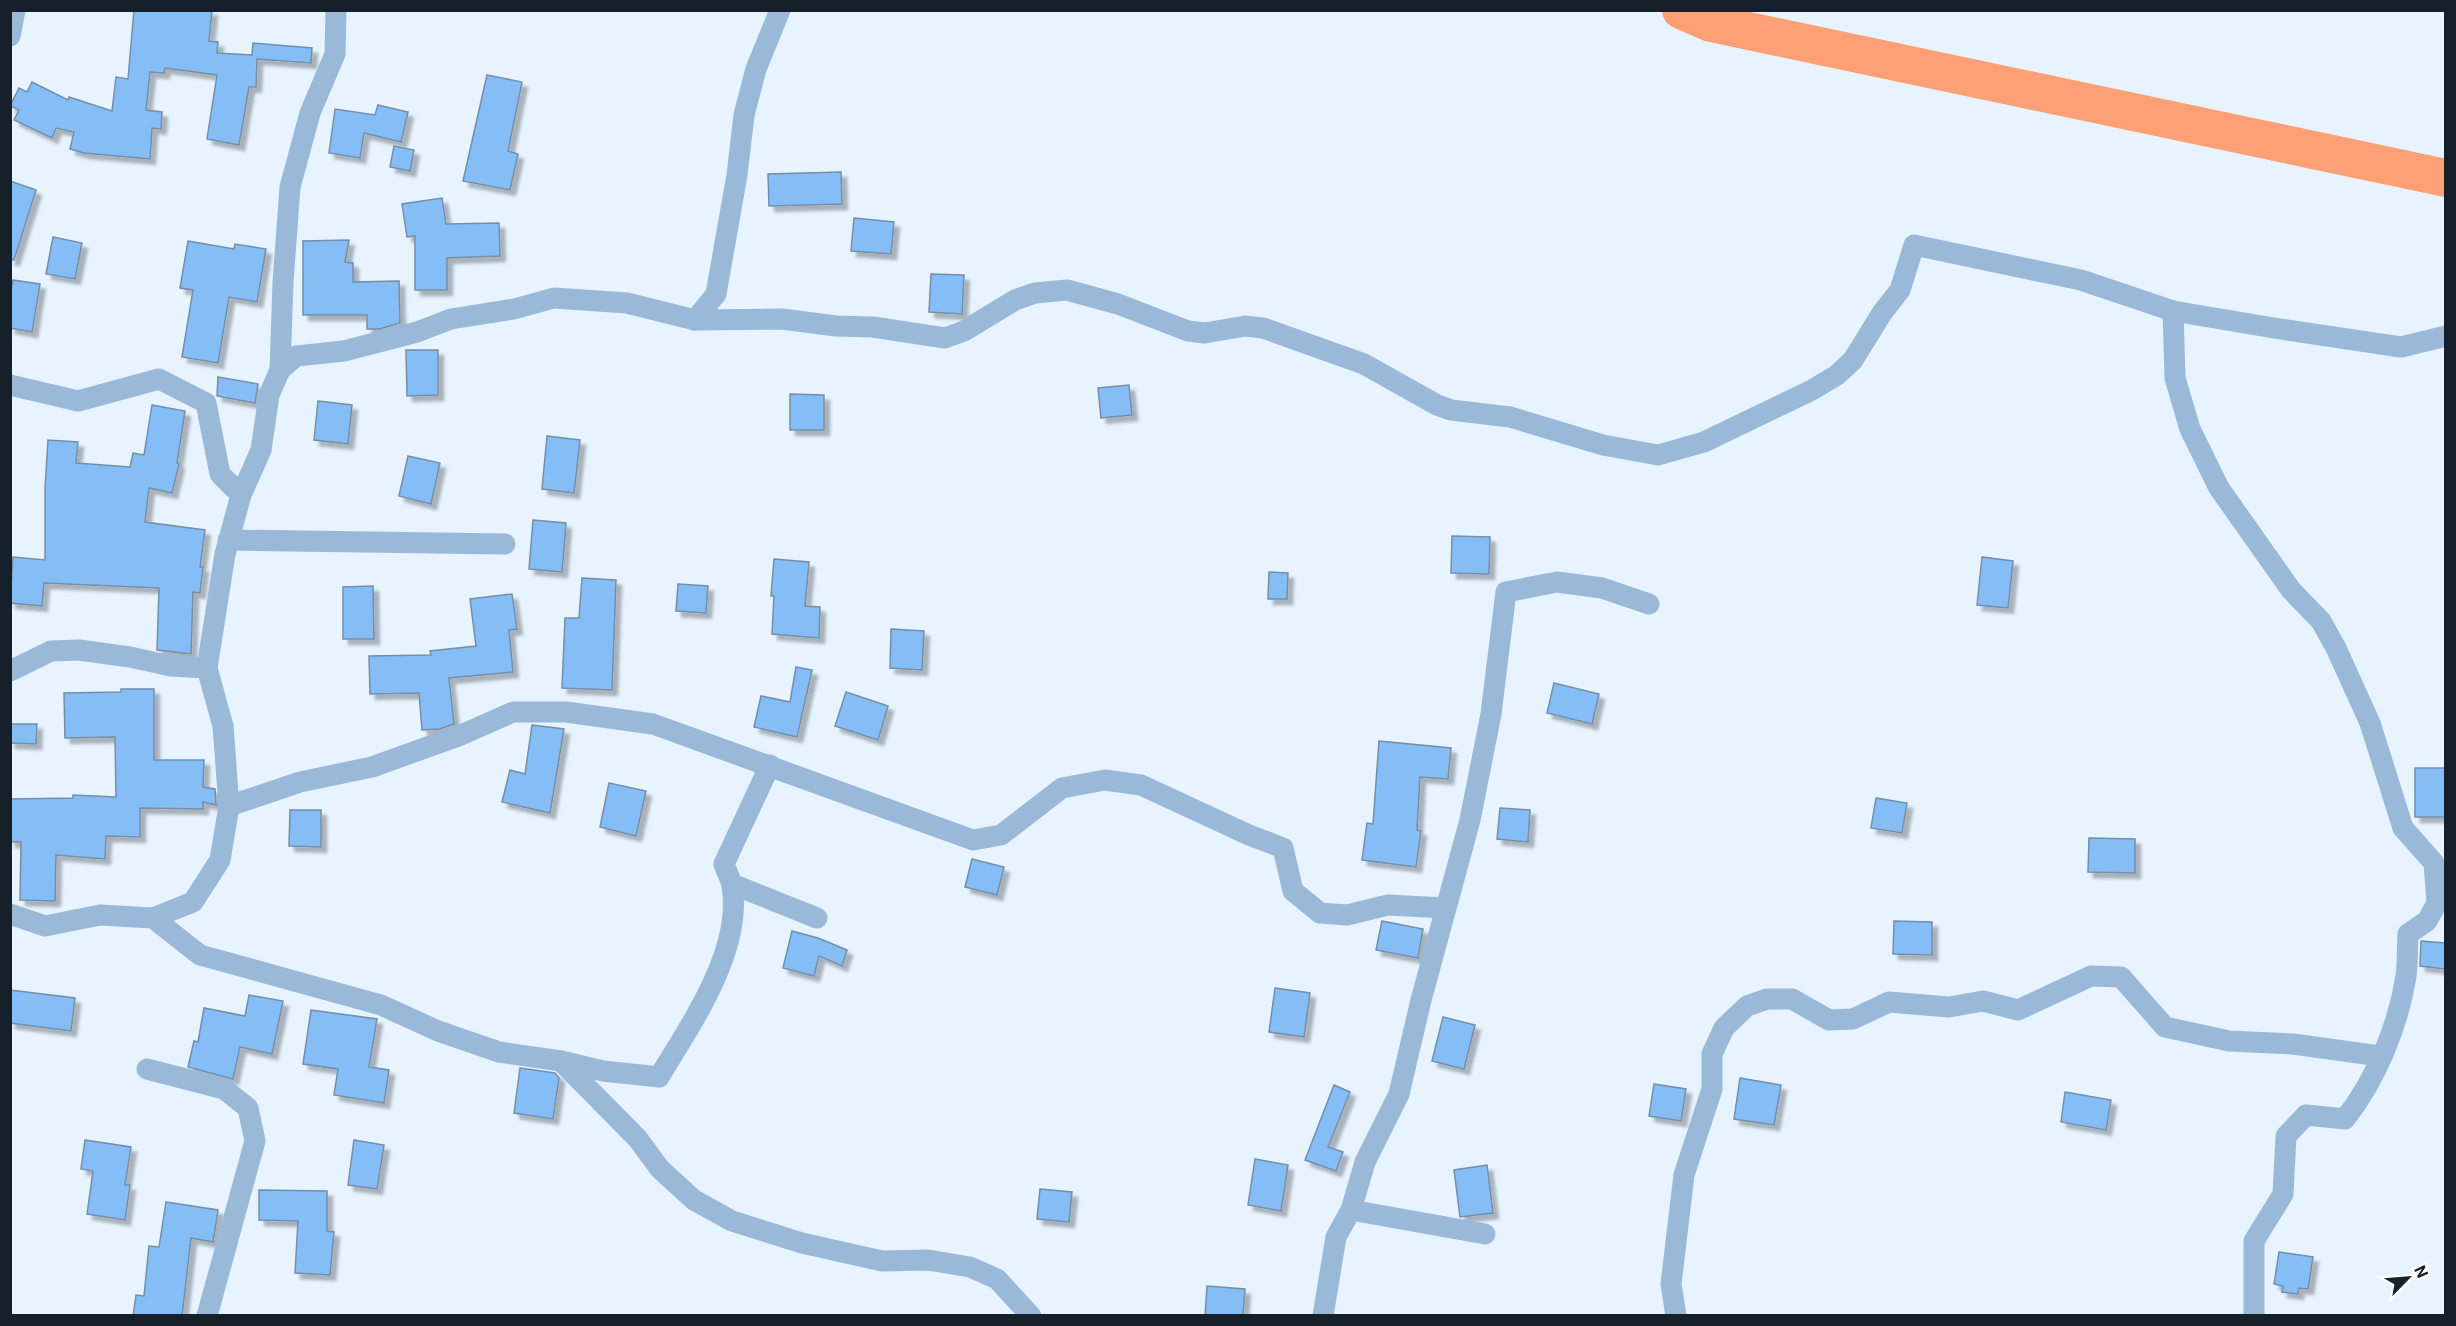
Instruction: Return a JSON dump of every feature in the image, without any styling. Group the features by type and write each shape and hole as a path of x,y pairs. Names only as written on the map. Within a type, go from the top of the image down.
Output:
{"street":[{"path":"10,36 15,10"},
{"path":"10,914 45,926 100,915 153,918 193,902 220,860 229,806 223,726 207,668 228,540 241,495 261,450 269,395 280,370 283,282 290,187 310,113 335,54 336,10"},
{"path":"694,320 716,294 737,175 744,115 756,69 780,10"},
{"path":"280,370 296,357 344,351 417,332 451,319 514,309 554,298 627,303 694,320 782,319 836,326 873,327 919,336 945,338 964,331 1015,300 1035,292 1067,290 1118,304 1188,331 1205,333 1245,326 1263,328 1364,364 1437,405 1451,410 1510,417 1603,446 1658,455 1704,442 1812,390 1837,375 1853,360 1882,313 1900,290 1914,245 2081,280 2173,310 2401,347 2445,336"},
{"path":"2173,310 2175,378 2190,429 2219,488 2291,590 2321,621 2336,648 2370,723 2403,828 2434,863 2437,903 2427,921 2408,934 2407,974 2396,1024 2361,1098 2345,1119 2306,1115 2286,1136 2283,1194 2254,1241 2254,1316"},
{"path":"10,385 78,401 159,378 206,403 220,474 241,495"},
{"path":"228,540 505,544"},
{"path":"1323,1316 1336,1237 1351,1210 1365,1162 1399,1094 1420,1000 1470,820 1491,714 1506,592 1557,582 1602,588 1649,604"},
{"path":"10,671 51,651 130,657 171,666 207,668"},
{"path":"229,806 300,782 372,767 461,735 513,712 566,712 653,724 973,840 1001,835 1062,788 1105,780 1140,785 1283,848 1293,891 1320,913 1347,915 1388,905 1445,908"},
{"path":"153,918 200,955 381,1005 438,1031 499,1052 561,1061 603,1071 659,1077 722,964 733,909 732,884 723,864 770,765"},
{"path":"732,884 817,918"},
{"path":"1676,1316 1671,1284 1684,1175 1712,1089 1712,1054 1724,1028 1747,1006 1767,999 1792,999 1829,1020 1853,1019 1889,1002 1949,1007 1983,1001 2018,1010 2091,976 2121,977 2165,1027 2229,1041 2293,1044 2380,1056"},
{"path":"561,1061 638,1139 660,1169 694,1200 732,1221 802,1243 882,1261 928,1260 970,1267 997,1279 1031,1316"},
{"path":"147,1069 224,1089 248,1108 255,1141 207,1316"},
{"path":"1351,1210 1485,1234"}],"building":[{"path":"134,10 212,10 209,41 218,42 217,53 252,55 253,43 312,48 311,63 257,59 256,87 249,87 239,145 207,139 217,75 165,68 164,73 150,72 146,110 162,112 161,129 152,128 150,159 84,153 70,149 74,132 56,128 52,138 14,120 19,110 10,106 19,88 27,92 32,82 68,100 69,97 112,111 116,77 128,79"},
{"path":"487,75 522,82 508,151 518,154 510,190 463,181"},
{"path":"378,105 408,112 401,142 364,133 360,158 329,153 335,109 375,115"},
{"path":"394,146 414,150 410,171 390,167"},
{"path":"841,172 842,204 769,206 768,174"},
{"path":"10,181 36,190 14,260 10,260"},
{"path":"442,198 446,224 499,223 500,256 447,258 447,290 415,290 415,236 407,237 402,204"},
{"path":"854,218 894,222 891,254 851,251"},
{"path":"53,237 82,243 75,279 46,274"},
{"path":"349,240 345,262 353,263 353,282 399,281 400,323 379,329 367,329 367,315 303,315 303,241"},
{"path":"188,241 234,249 235,244 266,249 257,302 229,297 218,363 182,357 193,290 180,288"},
{"path":"931,274 964,275 962,314 929,312"},
{"path":"13,280 40,284 32,332 10,328 10,295"},
{"path":"406,350 438,350 438,395 407,396"},
{"path":"218,377 258,384 255,403 217,396"},
{"path":"1129,385 1132,415 1101,418 1098,388"},
{"path":"790,394 824,395 824,430 790,430"},
{"path":"318,401 352,405 348,444 314,440"},
{"path":"152,405 185,411 177,463 179,464 172,493 149,488 145,522 205,530 200,567 203,567 200,593 193,592 191,654 157,650 159,588 44,583 42,606 10,603 13,557 45,560 48,440 78,442 76,463 130,467 133,453 144,455"},
{"path":"547,436 580,440 574,493 542,489"},
{"path":"408,456 440,463 431,504 399,496"},
{"path":"533,520 566,523 562,572 529,569"},
{"path":"1452,536 1490,537 1489,574 1451,573"},
{"path":"1982,557 2013,561 2008,608 1977,605"},
{"path":"774,559 809,562 805,606 820,607 819,638 772,634 774,596 771,596"},
{"path":"1269,572 1288,573 1287,599 1268,599"},
{"path":"582,578 616,580 612,690 562,688 565,618 579,618"},
{"path":"678,584 708,586 706,613 676,611"},
{"path":"373,586 374,639 343,639 343,587"},
{"path":"512,594 517,629 509,630 513,672 449,678 454,724 440,729 422,730 419,693 370,694 369,656 431,655 430,651 476,646 470,599"},
{"path":"891,629 924,631 922,670 890,668"},
{"path":"796,667 812,670 797,737 754,727 761,696 790,702"},
{"path":"1554,683 1599,694 1592,724 1547,713"},
{"path":"121,689 154,689 154,760 204,760 203,787 215,789 216,805 203,802 203,809 140,808 140,837 106,836 105,859 56,855 55,901 20,900 21,842 10,842 10,799 73,798 73,795 116,797 115,737 65,738 64,693 121,692"},
{"path":"846,692 888,706 878,740 835,726"},
{"path":"10,724 37,724 36,744 10,743"},
{"path":"532,725 564,729 550,813 502,802 510,770 525,774"},
{"path":"1379,741 1451,748 1448,779 1420,777 1417,830 1421,831 1416,867 1362,860 1367,823 1373,824"},
{"path":"2415,768 2445,768 2445,817 2415,817"},
{"path":"609,783 646,791 636,836 600,827"},
{"path":"1876,798 1907,803 1902,833 1871,828"},
{"path":"1500,808 1530,810 1528,842 1497,839"},
{"path":"290,810 321,810 321,847 289,846"},
{"path":"2089,838 2135,839 2135,873 2088,872"},
{"path":"972,859 1004,867 997,895 965,887"},
{"path":"1382,921 1423,929 1418,958 1376,950"},
{"path":"1894,921 1932,922 1932,955 1893,954"},
{"path":"792,931 818,938 847,950 842,966 819,956 814,976 783,968"},
{"path":"2421,941 2445,943 2445,969 2420,966"},
{"path":"1275,988 1310,993 1304,1037 1269,1032"},
{"path":"10,990 75,998 71,1031 10,1023"},
{"path":"249,995 283,1001 272,1054 240,1047 233,1079 188,1067 194,1041 198,1042 204,1008 245,1016"},
{"path":"311,1010 377,1019 369,1067 389,1070 384,1103 334,1095 338,1069 303,1064"},
{"path":"1443,1017 1475,1025 1464,1069 1432,1061"},
{"path":"520,1068 555,1073 559,1078 553,1119 514,1113"},
{"path":"1740,1078 1781,1085 1774,1125 1734,1119"},
{"path":"1654,1084 1686,1089 1681,1121 1649,1116"},
{"path":"1334,1085 1350,1092 1328,1147 1343,1152 1336,1171 1305,1160"},
{"path":"2065,1092 2111,1100 2106,1130 2061,1122"},
{"path":"85,1140 131,1147 125,1185 130,1185 125,1220 87,1214 93,1171 81,1169"},
{"path":"354,1140 384,1145 377,1189 348,1185"},
{"path":"1255,1159 1288,1165 1281,1211 1248,1205"},
{"path":"1487,1165 1493,1213 1460,1217 1454,1170"},
{"path":"1040,1189 1072,1192 1069,1222 1037,1219"},
{"path":"259,1190 327,1191 327,1231 334,1232 330,1275 295,1273 298,1221 259,1220"},
{"path":"166,1202 218,1210 213,1242 191,1238 182,1316 133,1316 136,1295 144,1296 149,1246 159,1247"},
{"path":"2279,1252 2313,1257 2308,1289 2299,1288 2298,1294 2282,1292 2283,1286 2274,1284"},
{"path":"1207,1286 1245,1289 1243,1316 1205,1316"}],"waterway":[{"path":"1681,10 1711,23 2446,178"}]}
